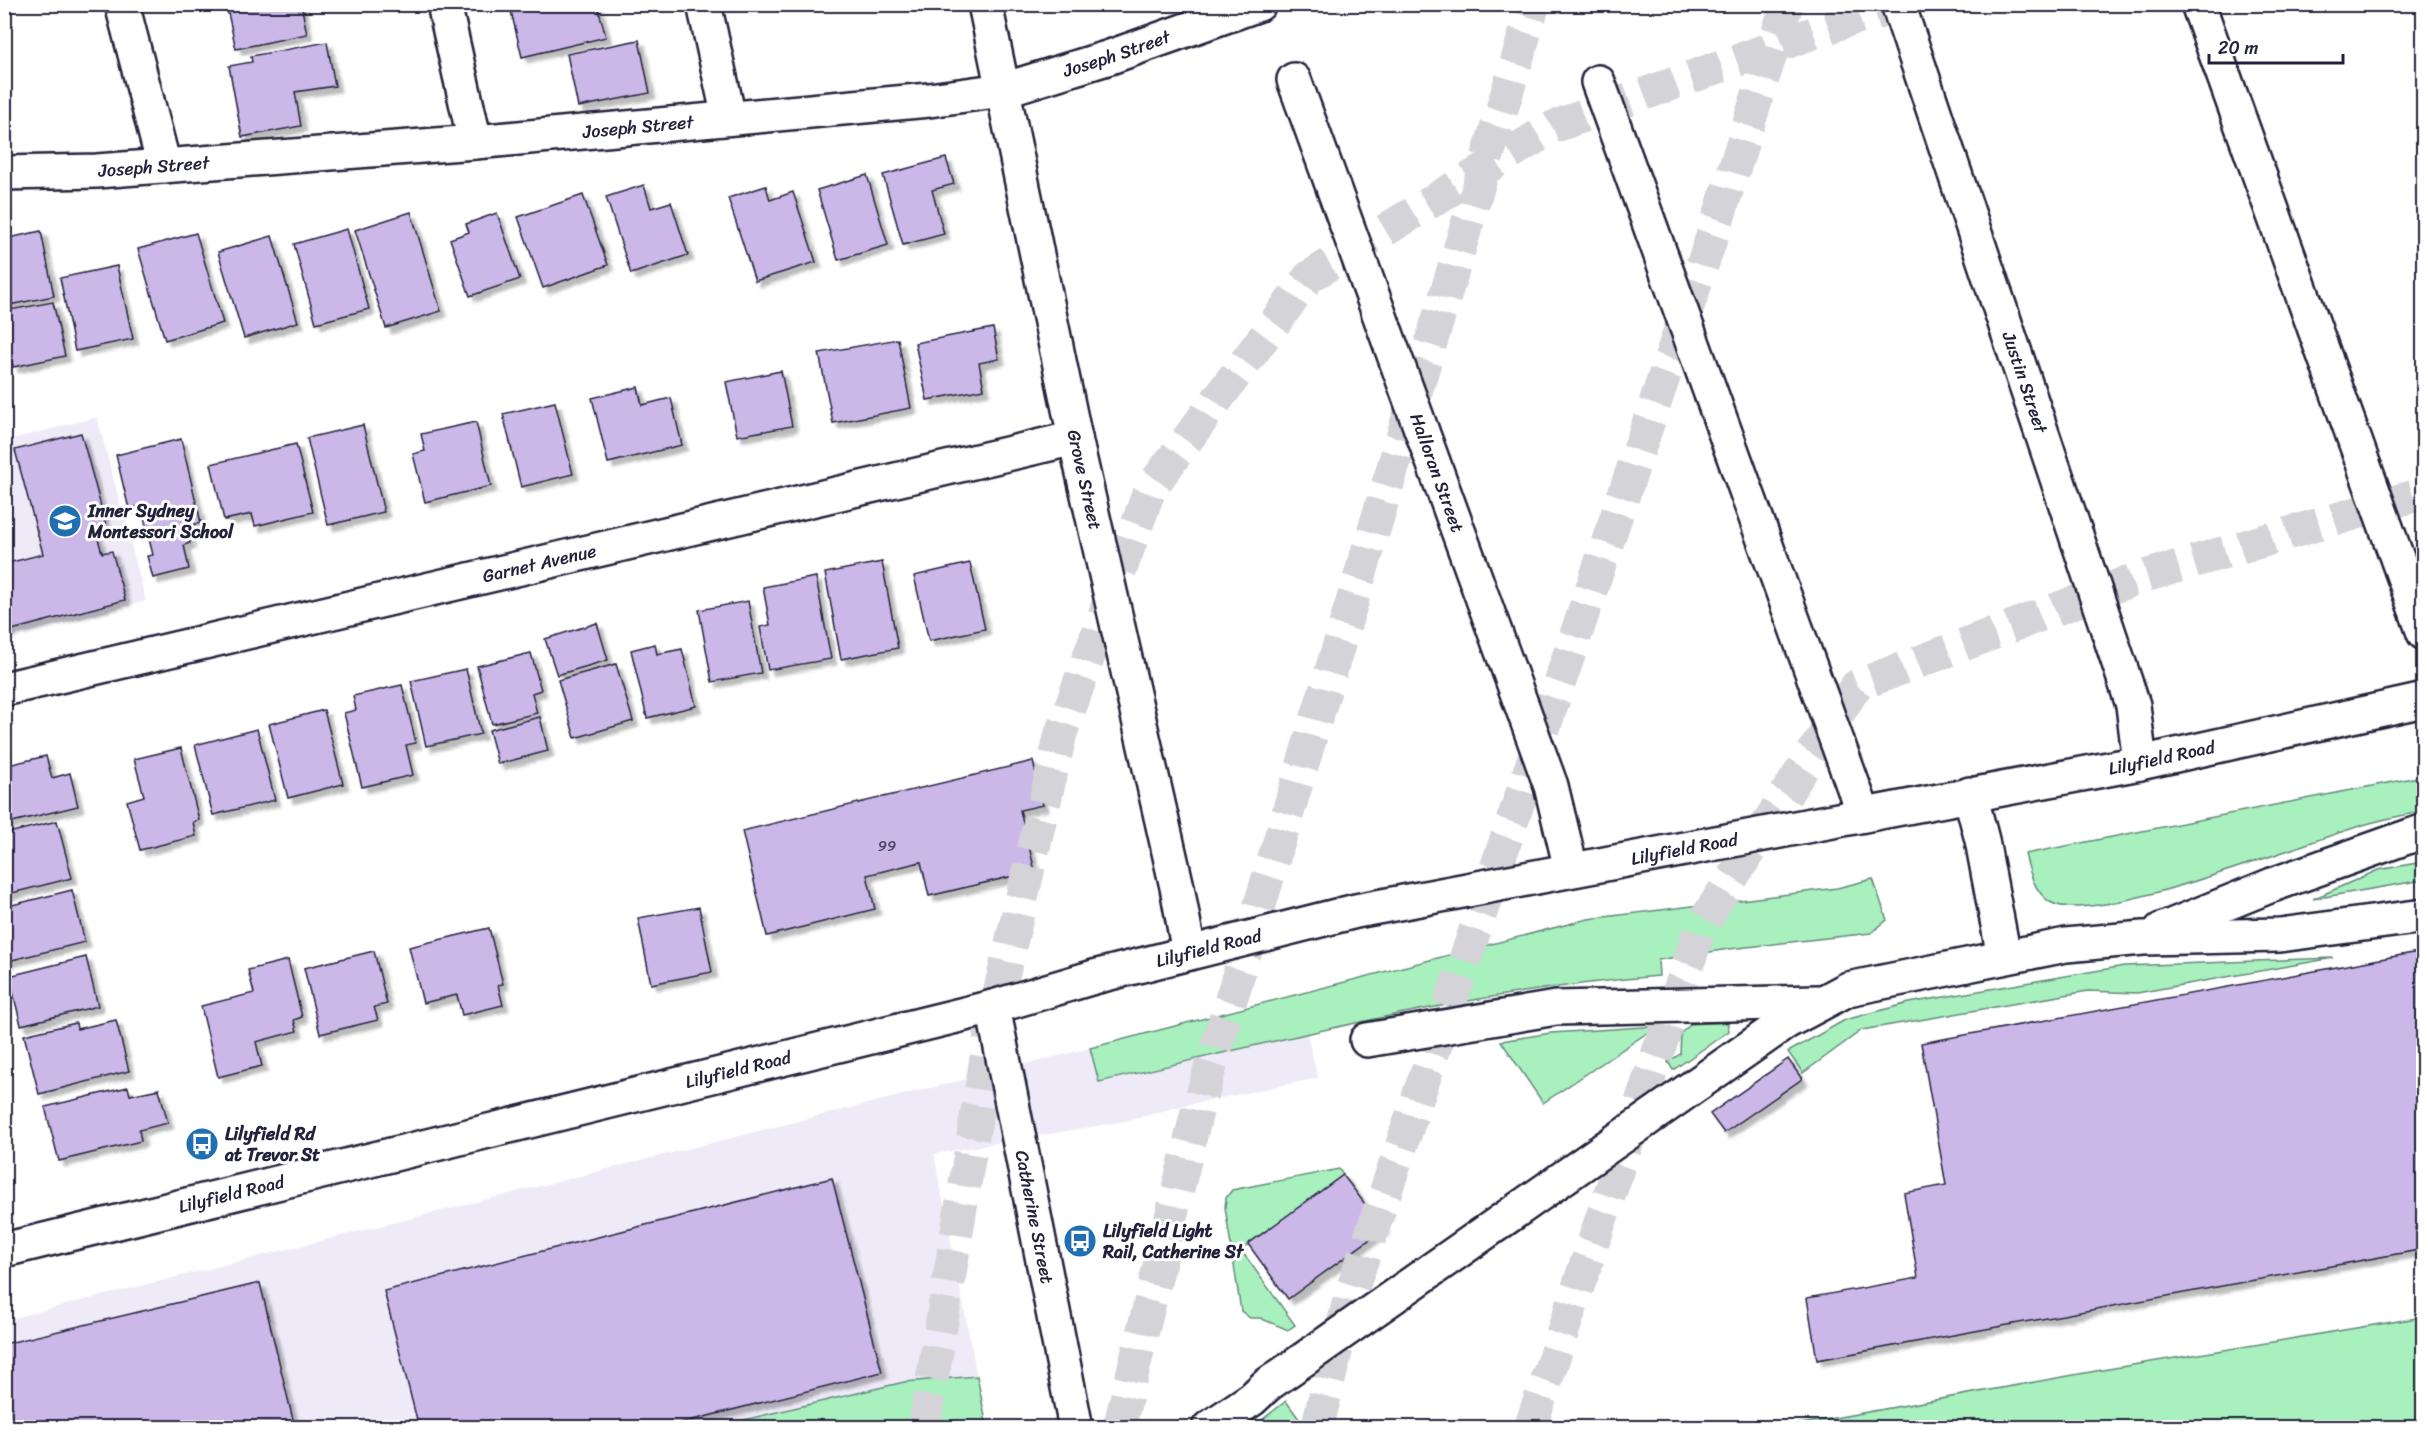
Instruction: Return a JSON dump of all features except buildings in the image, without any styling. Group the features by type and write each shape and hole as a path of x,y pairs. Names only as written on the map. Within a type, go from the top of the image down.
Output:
{"street":[{"path":"122,4 164,166"},
{"path":"444,4 475,142"},
{"path":"704,4 729,118"},
{"name":"Grove Street","path":"985,4 1075,438 1174,876 1189,953"},
{"name":"Joseph Street","path":"4,173 164,166 475,142 1003,90 1110,57 1259,4"},
{"name":"Justin Street","path":"1898,4 2133,705 2140,763"},
{"path":"2198,4 2424,633"},
{"name":"Halloran Street","path":"1294,80 1551,786 1571,869"},
{"path":"1598,82 1863,813"},
{"name":"Garnet Avenue","path":"4,689 1075,438"},
{"name":"Lilyfield Road","path":"4,1250 993,1007 1189,953 1356,911 1863,813 2140,763 2424,700"},
{"path":"1970,794 1982,840 2004,957"},
{"path":"2143,938 2272,885 2424,831"},
{"path":"1209,1428 1228,1417 1267,1385 1786,1022 1848,988 2066,945 2143,938 2280,935 2424,916"},
{"path":"1367,1040 1556,1008 1826,1002"},
{"name":"Catherine Street","path":"993,1007 1076,1428"}],"shaded area":[{"name":"Inner Sydney Montessori School","path":"97,417 146,601 5,639 5,441"},
{"path":"1307,1034 1318,1078 1182,1106 1125,1121 934,1154 977,1376 904,1382 714,1428 5,1428 5,1320 1090,1048 1099,1082"}],"green space":[{"path":"2423,776 2423,811 2370,823 2205,878 2110,903 2074,907 2050,902 2036,887 2025,854"},
{"path":"2423,862 2423,880 2313,899 2378,870"},
{"path":"1873,879 1887,920 1871,933 1729,949 1658,960 1659,976 1517,993 1377,1018 1099,1082 1090,1048 1588,919 1837,888"},
{"path":"2333,958 2137,993 2088,991 1862,1030 1803,1073 1788,1052 1845,1020 1909,1003 2124,966"},
{"path":"1727,1022 1729,1031 1673,1070 1668,1062 1680,1054 1681,1033 1691,1024"},
{"path":"1659,1026 1668,1031 1671,1040 1658,1048 1647,1033 1543,1103 1501,1041 1551,1033"},
{"path":"1339,1169 1343,1175 1241,1250 1295,1325 1288,1330 1260,1318 1250,1318 1241,1311 1225,1207 1226,1198 1232,1190"},
{"path":"2423,1317 2423,1427 1784,1427 2096,1371"},
{"path":"977,1376 987,1427 714,1427 904,1382"},
{"path":"1286,1401 1305,1427 1253,1427"}],"tunnel":[{"path":"1119,1428 1198,1108 1534,4"},
{"path":"1317,1428 1350,1296 1720,213 1787,4"},
{"path":"924,1428 992,1023 1061,733 1150,489 1309,277 1553,127 1849,20 1913,4"},
{"path":"1530,1428 1701,926 1856,686 2135,579 2424,493"}],"place":[{"name":"Inner Sydney Montessori School","path":"65,521"},
{"name":"Lilyfield Rd at Trevor St","path":"202,1144"},
{"name":"Lilyfield Light Rail, Catherine St","path":"1080,1241"}]}
